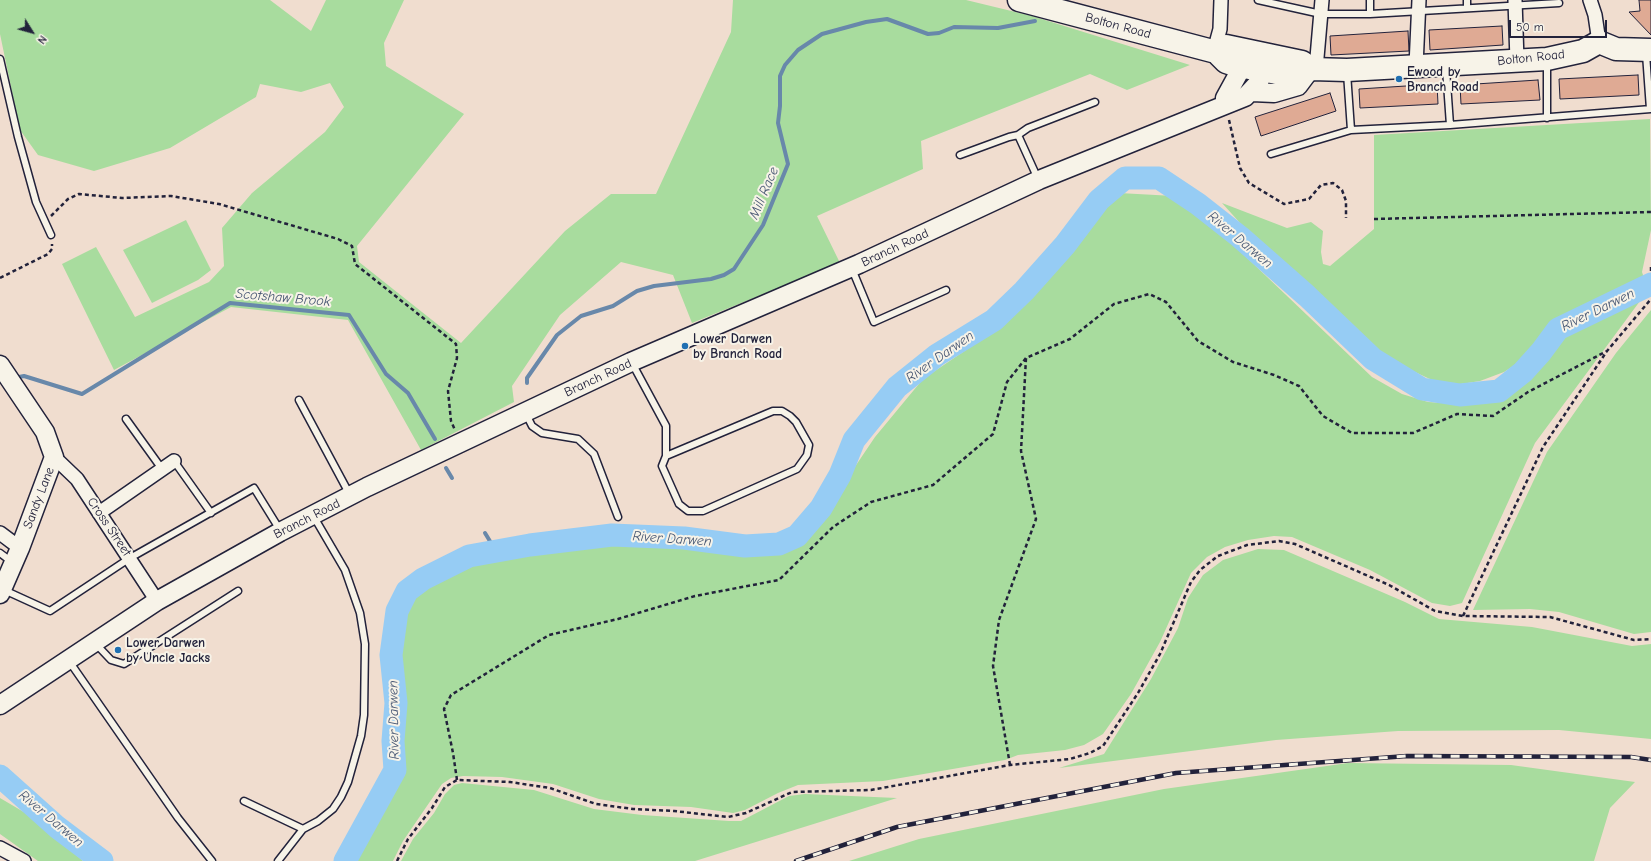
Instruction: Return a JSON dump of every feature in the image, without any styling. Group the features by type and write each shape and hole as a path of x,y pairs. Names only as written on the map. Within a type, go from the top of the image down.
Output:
{"highway":[{"name":"Bolton Road","path":"1019,0 1215,52 1226,62 1245,59 1266,63 1302,62 1312,69 1347,70 1446,63 1517,61 1547,58 1583,51 1599,42"},
{"path":"1599,42 1616,49 1648,50"}],"street":[{"path":"1215,52 1220,29 1221,0"},
{"path":"1266,63 1252,92 1274,93 1298,86 1312,69 1322,0"},
{"path":"1590,0 1595,15 1599,42"},
{"path":"1515,3 1517,61"},
{"path":"1416,66 1419,6"},
{"path":"1224,104 1225,98 1245,59"},
{"name":"Branch Road","path":"0,705 157,601 280,532 351,496 631,362 851,268 1039,180 1224,104 1246,97 1252,92"},
{"name":"Sandy Lane","path":"0,366 45,432 54,458 11,555 1,592"},
{"name":"Cross Street","path":"54,458 77,479 157,601"},
{"path":"99,513 174,461"},
{"path":"0,533 11,555"},
{"path":"0,848 21,860"}],"lane":[{"path":"1258,0 1270,1 1321,14 1370,14 1419,6 1467,8 1515,3 1559,3"},
{"path":"1370,0 1370,14"},
{"path":"1467,0 1467,8"},
{"path":"1271,154 1351,130 1450,125 1651,109 1648,50"},
{"path":"1546,118 1547,58"},
{"path":"0,59 18,137 36,202 51,235"},
{"path":"1446,63 1450,125"},
{"path":"1347,70 1351,130"},
{"path":"960,155 1009,136 1018,135 1028,128 1095,102"},
{"path":"1018,135 1039,180"},
{"path":"851,268 874,322 946,290"},
{"path":"631,362 666,426 666,456 662,466 679,504 688,511 703,511 797,470 807,455 809,445 796,422 790,416 782,411 772,411 666,456"},
{"path":"299,400 351,496"},
{"path":"525,412 532,426 542,433 578,439 594,454 618,517"},
{"path":"126,419 162,469"},
{"path":"174,461 211,512"},
{"path":"1,592 50,611 130,558 254,488 280,532"},
{"path":"278,861 302,829 318,821 333,809 341,797 348,782 361,736 364,715 364,644 360,613 345,570 313,515"},
{"path":"94,642 111,660 124,664 238,591"},
{"path":"68,660 178,818 212,861"},
{"path":"244,801 302,829"}],"path":[{"path":"1224,104 1240,168 1250,183 1284,204 1309,200 1321,185 1333,183 1342,190 1346,201 1346,218"},
{"path":"45,222 68,199 79,194 122,198 171,196 219,204 241,212 338,239 352,246 355,264 456,344 457,358 448,391 451,421 461,443"},
{"path":"1374,219 1651,212"},
{"path":"0,278 48,254 52,249 51,235"},
{"path":"456,780 453,753 444,709 451,694 549,636 618,619 695,596 779,580 833,527 871,502 933,485 993,434 1007,382 1026,358 1070,339 1114,304 1149,294 1166,302 1198,341 1233,362 1274,375 1299,386 1323,416 1352,433 1413,433 1457,414 1493,416 1528,392 1607,351"},
{"path":"1463,616 1543,447 1607,351 1651,299"},
{"path":"1010,765 993,666 999,620 1036,519 1021,451 1026,358"},
{"path":"397,861 408,839 432,808 445,787 456,780 510,782 550,788 596,804 633,809 674,811 728,817 746,813 792,792 870,790 1010,765 1070,759 1090,754 1103,746 1126,712 1156,661 1191,582 1200,570 1231,550 1247,545 1279,541 1295,544 1389,585 1435,611 1463,616 1550,617 1634,640 1651,639"}],"green space":[{"path":"0,0 270,0 311,31 326,0 404,0 384,43 386,66 464,114 357,246 359,262 461,343 565,231 611,194 656,194 731,32 733,0 966,0 1032,16 1190,65 1127,90 1090,74 921,141 923,169 817,216 840,263 692,323 673,275 621,262 560,315 512,386 514,402 421,450 348,320 231,307 114,370 62,264 96,247 135,317 209,282 224,266 222,228 252,193 325,132 344,107 330,83 301,92 260,84 256,97 170,148 94,171 38,155 20,130 0,34"},
{"path":"1650,119 1651,230 1642,272 1644,278 1552,326 1526,358 1504,372 1480,381 1455,385 1432,380 1385,358 1269,255 1222,203 1287,228 1311,222 1323,231 1321,252 1323,264 1330,266 1374,229 1374,135"},
{"path":"1119,193 1174,196 1221,233 1372,377 1402,394 1428,402 1457,404 1499,399 1536,372 1552,355 1564,335 1640,301 1535,443 1462,603 1450,606 1432,603 1370,570 1292,537 1274,536 1248,540 1225,547 1207,557 1191,573 1160,642 1131,694 1103,734 1084,745 1065,750 1018,755 1005,760 883,781 798,785 778,793 745,810 733,813 691,807 634,805 599,799 553,784 502,777 463,776 451,778 442,784 403,841 393,861 349,861 400,772 396,654 404,608 413,592 431,578 459,567 616,541 735,552 773,550 797,540 817,523 875,437 923,379 1006,323 1037,292 1087,227"},
{"path":"186,220 211,270 198,280 152,303 123,250"},
{"path":"1651,310 1651,632 1634,634 1559,612 1530,609 1473,610 1547,452 1616,353"},
{"path":"1258,549 1284,550 1405,602 1439,619 1532,627 1632,646 1651,644 1651,739 1559,730 1398,731 1276,740 1059,768 1104,754 1151,679 1178,628 1188,598 1203,575 1223,560"},
{"path":"1348,763 1511,765 1635,782 1610,808 1594,861 849,861 919,839 1164,789"},
{"path":"462,783 534,790 594,809 642,815 729,821 741,821 789,796 805,794 897,798 695,861 401,861 413,839 434,813 445,794 454,785"},
{"path":"0,798 34,818 83,861 38,861 0,834"}],"building":[{"path":"1639,0 1651,0 1651,35 1629,12 1640,11"},
{"path":"1502,26 1503,45 1430,50 1429,30"},
{"path":"1408,31 1409,51 1331,55 1330,36"},
{"path":"1638,75 1639,95 1560,99 1559,79"},
{"path":"1538,80 1540,100 1461,104 1460,85"},
{"path":"1437,84 1438,104 1360,108 1359,89"},
{"path":"1330,93 1336,111 1261,136 1255,117"}],"waterway":[{"name":"Mill Race","path":"527,383 527,378 557,335 581,316 613,306 637,291 654,286 711,279 724,275 734,269 763,225 788,164 778,123 780,106 780,76 785,65 798,50 822,34 866,22 887,19 928,34 939,33 954,27 998,28 1035,21"},
{"name":"River Darwen","path":"345,861 395,770 393,741 396,703 391,655 397,611 407,591 423,579 469,556 530,545 612,535 684,538 745,546 779,544 797,536 821,508 840,475 854,440 897,387 937,355 994,320 1024,291 1065,245 1099,200 1125,178 1159,178 1198,204 1240,237 1307,296 1373,359 1422,389 1460,395 1499,391 1523,372 1541,352 1558,329 1651,284"},
{"name":"Scotshaw Brook","path":"19,377 24,376 82,394 230,303 349,315 386,374 408,393 435,439"},
{"name":"Scotshaw Brook","path":"446,468 452,478"},
{"name":"Scotshaw Brook","path":"485,533 496,551"},
{"name":"River Darwen","path":"0,776 57,827 102,861"}],"railway":[{"path":"796,861 897,827 1176,773 1407,756 1631,757 1651,760"}],"place":[{"name":"Ewood by Branch Road","path":"1399,79"},
{"name":"Lower Darwen by Branch Road","path":"685,346"},
{"name":"Lower Darwen by Uncle Jacks","path":"118,650"}]}
